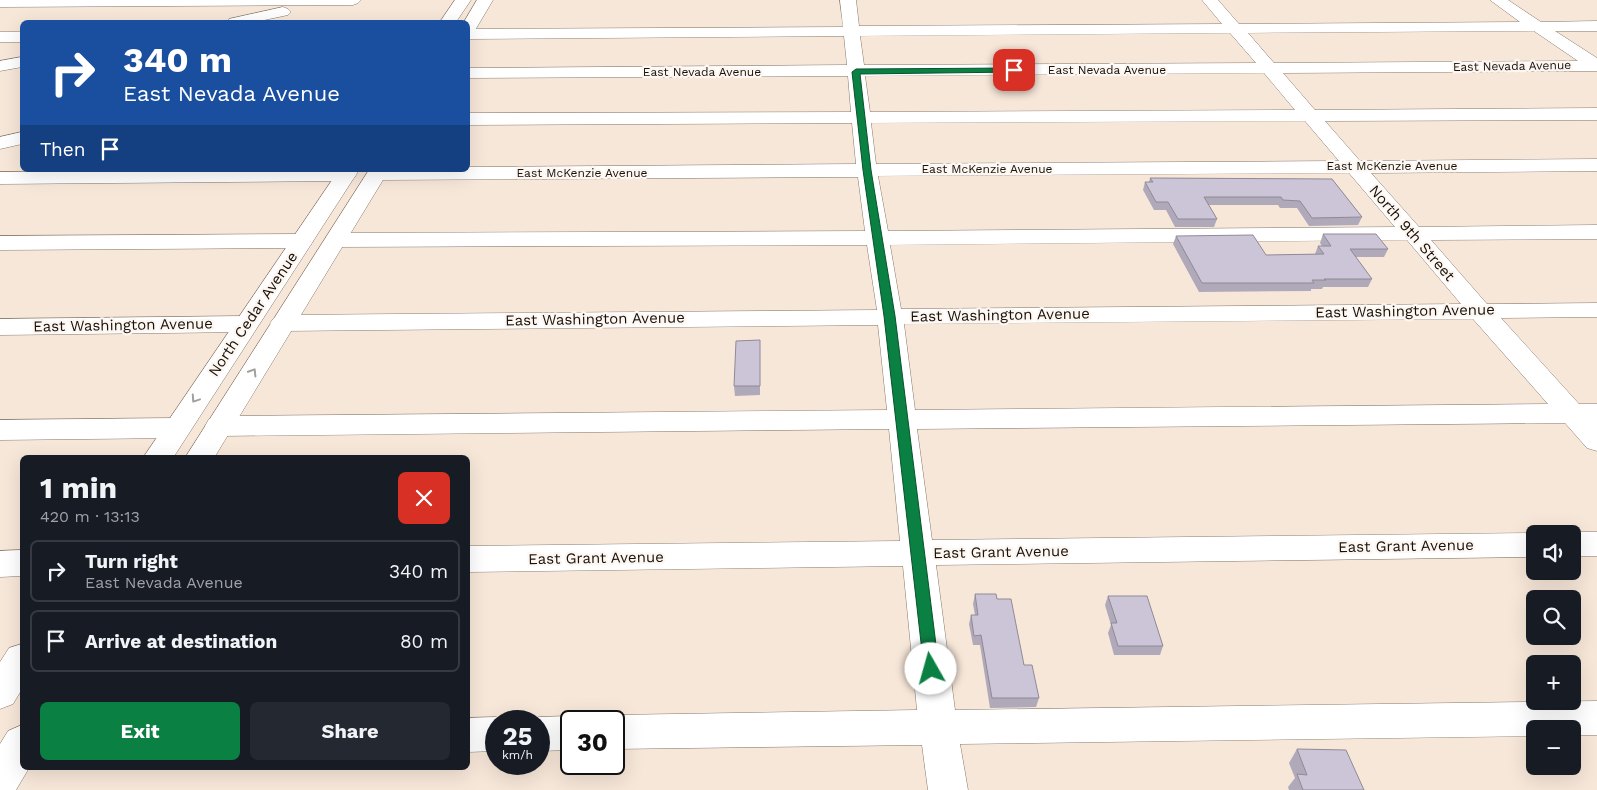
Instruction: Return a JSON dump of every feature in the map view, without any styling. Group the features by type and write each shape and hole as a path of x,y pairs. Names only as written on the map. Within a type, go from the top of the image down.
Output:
{"street":[{"path":"0,2 353,0"},
{"path":"449,20 464,0"},
{"path":"470,26 485,0"},
{"path":"848,0 867,170 890,316 938,728 948,790"},
{"name":"North 9th Street","path":"1210,0 1480,311 1585,413 1597,441"},
{"path":"1498,0 1597,66"},
{"path":"101,17 124,1"},
{"path":"245,20 284,12 304,1"},
{"path":"470,34 1597,26"},
{"path":"0,37 20,37"},
{"path":"0,66 20,62"},
{"name":"East Nevada Avenue","path":"470,73 1597,66"},
{"path":"470,119 1597,114"},
{"path":"0,143 20,138"},
{"name":"East McKenzie Avenue","path":"470,172 1597,165"},
{"name":"East McKenzie Avenue","path":"0,178 364,172"},
{"name":"North Cedar Avenue","path":"201,455 336,240 364,172"},
{"name":"North Cedar Avenue","path":"158,455 302,240 364,172"},
{"path":"336,240 1597,232"},
{"path":"0,243 302,240"},
{"name":"East Washington Avenue","path":"283,322 1597,310"},
{"name":"East Washington Avenue","path":"0,327 246,324"},
{"path":"219,426 1585,413"},
{"path":"0,430 176,428"},
{"path":"1581,544 1597,544"},
{"name":"East Grant Avenue","path":"470,559 1526,545"},
{"path":"0,564 20,564"},
{"path":"0,693 20,662"},
{"path":"625,732 1597,718"},
{"path":"470,735 485,734"},
{"path":"0,780 20,745"}],"building":[{"path":"1150,178 1332,179 1362,217 1312,218 1300,201 1283,200 1281,197 1204,197 1217,219 1178,219 1168,202 1156,202 1145,182 1153,182"},
{"path":"1323,234 1376,234 1388,249 1350,249 1372,279 1312,280 1314,283 1202,283 1176,236 1253,235 1266,255 1324,254 1318,246 1331,246"},
{"path":"760,340 760,386 734,386 736,341"},
{"path":"975,594 996,594 997,599 1011,599 1024,665 1032,665 1039,698 992,698 981,635 974,636 971,615 978,615"},
{"path":"1108,596 1147,596 1163,646 1118,646 1111,623 1117,623"},
{"path":"1297,749 1346,750 1364,790 1303,790 1297,774 1307,775"}],"route":[{"path":"931,669 890,316 867,170 856,72 1014,70"}]}
